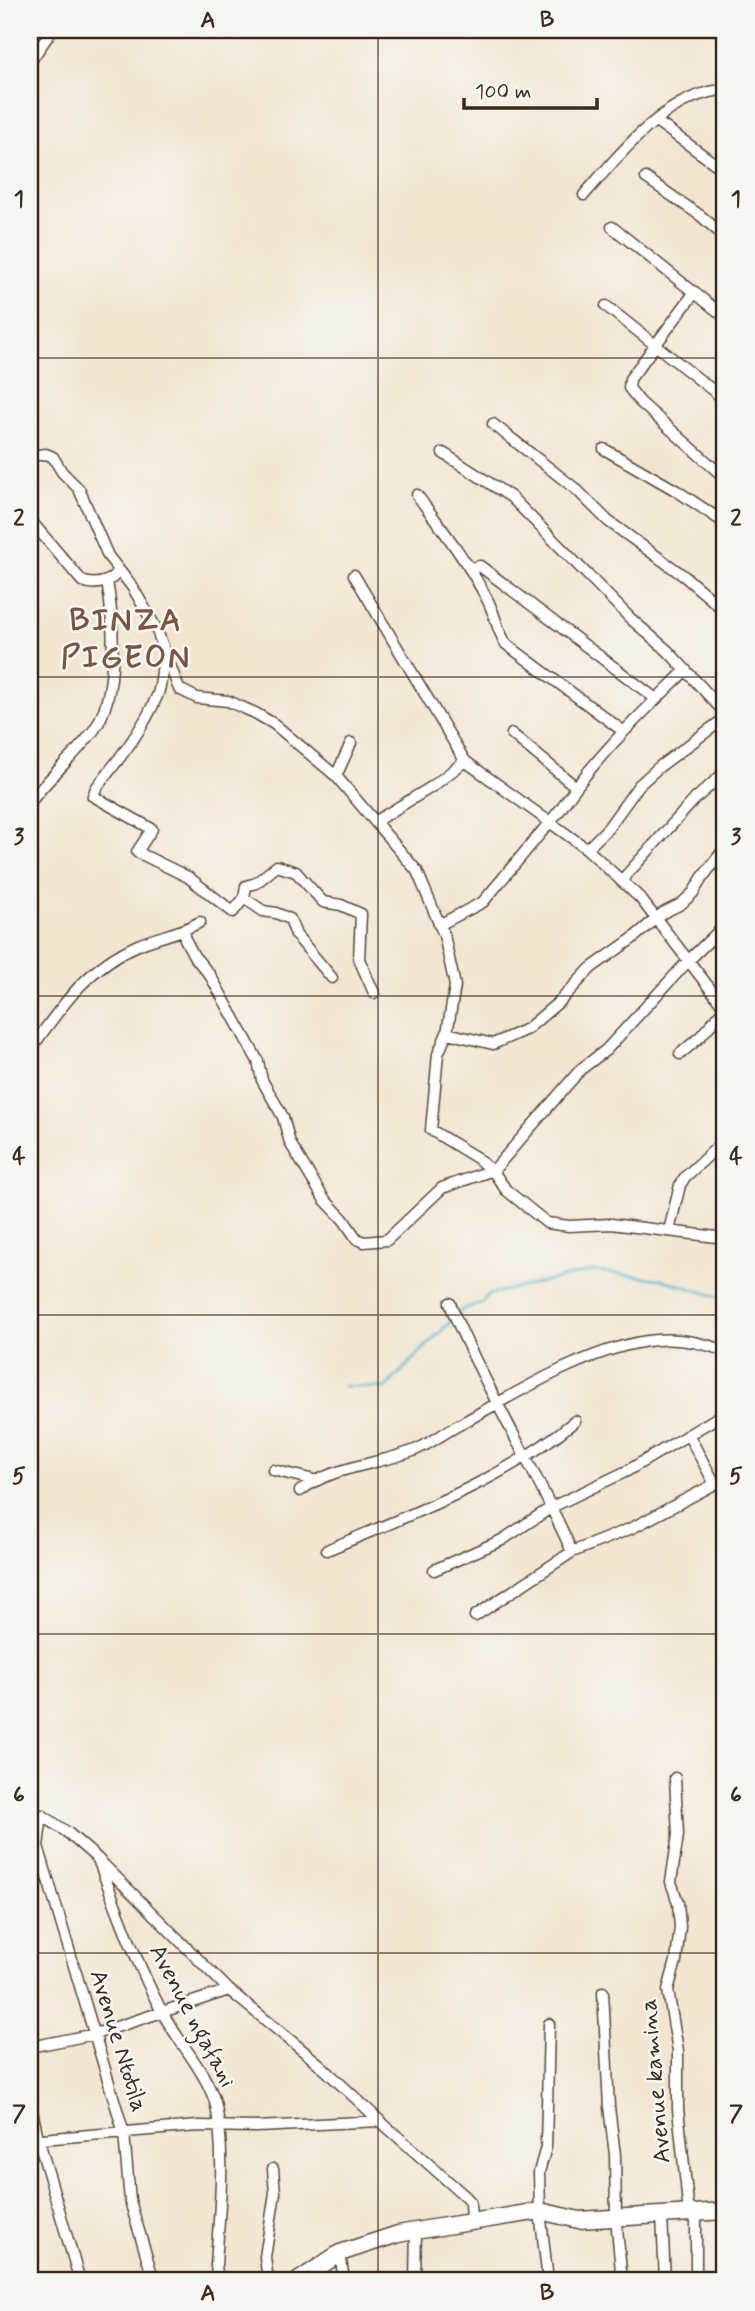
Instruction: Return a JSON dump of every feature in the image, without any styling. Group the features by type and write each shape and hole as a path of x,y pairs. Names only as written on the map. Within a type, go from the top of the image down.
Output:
{"highway":[{"path":"298,2281 340,2253 416,2231 540,2211 579,2220 725,2211"}],"street":[{"path":"30,62 51,30"},
{"path":"584,195 650,125 676,105 725,90"},
{"path":"656,121 725,171"},
{"path":"646,178 701,216 725,237"},
{"path":"612,227 725,317"},
{"path":"695,292 630,379 629,388 634,397 725,478"},
{"path":"606,306 725,400"},
{"path":"494,424 577,490 608,520 684,576 725,611"},
{"path":"604,449 677,491 725,523"},
{"path":"443,453 511,497 631,619 668,650 725,715 639,785 608,828 587,849"},
{"path":"30,456 46,454 53,457 62,472 79,489 108,556 147,611 179,689 197,698 228,701 274,724 336,776 417,871 444,935 455,986 447,1033 438,1054 431,1130 461,1147 491,1171 506,1190 535,1214 554,1225 611,1224 725,1238"},
{"path":"417,495 470,568 488,600 506,644 623,731"},
{"path":"30,520 76,577 88,583 107,581 114,578 118,571"},
{"path":"470,568 480,566 656,699"},
{"path":"354,575 466,761 587,849 640,898 725,1008 700,1037 680,1054"},
{"path":"30,803 82,745 100,719 111,676 113,646 112,605 107,581"},
{"path":"166,653 161,665 159,693 140,730 96,788 93,796 99,802 152,829 137,852 188,877 233,912 244,898 246,886 256,883 277,866 296,872 323,902 341,905 361,914 359,958 374,993"},
{"path":"439,925 483,902 623,731 686,670"},
{"path":"512,734 576,787"},
{"path":"336,776 351,743"},
{"path":"376,821 433,786 466,761"},
{"path":"621,881 695,799 725,772"},
{"path":"447,1033 494,1044 527,1029 560,1001 592,968 656,918 681,904 693,893 725,848"},
{"path":"244,898 263,911 289,919 296,935 332,978"},
{"path":"30,1051 85,979 136,946 164,935 185,931 200,922"},
{"path":"185,931 185,939 194,956 210,975 258,1061 262,1080 284,1117 290,1143 324,1199 357,1238 364,1241 387,1240 442,1188 491,1171 581,1069 606,1050 688,960 725,925"},
{"path":"669,1231 680,1185 685,1177 725,1140"},
{"path":"450,1303 456,1321 552,1507 572,1552"},
{"path":"300,1491 314,1480 414,1451 498,1404 589,1358 619,1347 657,1340 692,1342 725,1352"},
{"path":"434,1570 502,1540 552,1507 627,1471 725,1413"},
{"path":"327,1549 504,1471 547,1445 575,1422"},
{"path":"475,1616 572,1552 632,1528 715,1484 689,1436"},
{"path":"273,1470 314,1480"},
{"name":"Avenue kamina","path":"675,1778 678,1835 671,1882 678,1903 680,1927 676,1961 668,1990 678,2051 678,2109 693,2214 696,2281"},
{"name":"Avenue Ntotila","path":"98,1859 42,1815 38,1846 124,2133 130,2202 154,2281"},
{"path":"98,1859 229,1990 318,2063 380,2122 466,2197 470,2202 471,2222"},
{"name":"Avenue ngafani","path":"98,1859 130,1944 161,2011 211,2090 218,2126 221,2185 216,2265 220,2281"},
{"path":"30,2047 95,2034 229,1990"},
{"path":"603,1992 608,2107 615,2155 616,2218 622,2281"},
{"path":"548,2281 540,2211 539,2172 546,2147 549,2024"},
{"path":"30,2102 34,2139 80,2281"},
{"path":"34,2139 218,2126 380,2122"},
{"path":"268,2281 265,2257 275,2193 273,2169"},
{"path":"662,2216 665,2281"},
{"path":"415,2281 416,2231"},
{"path":"340,2253 344,2281"}],"waterway":[{"path":"456,1315 463,1309 482,1303 487,1295 592,1271 661,1279 725,1299"},
{"path":"344,1386 385,1388 452,1320"}],"district":[{"name":"BINZA PIGEON","path":"126,640"}]}
